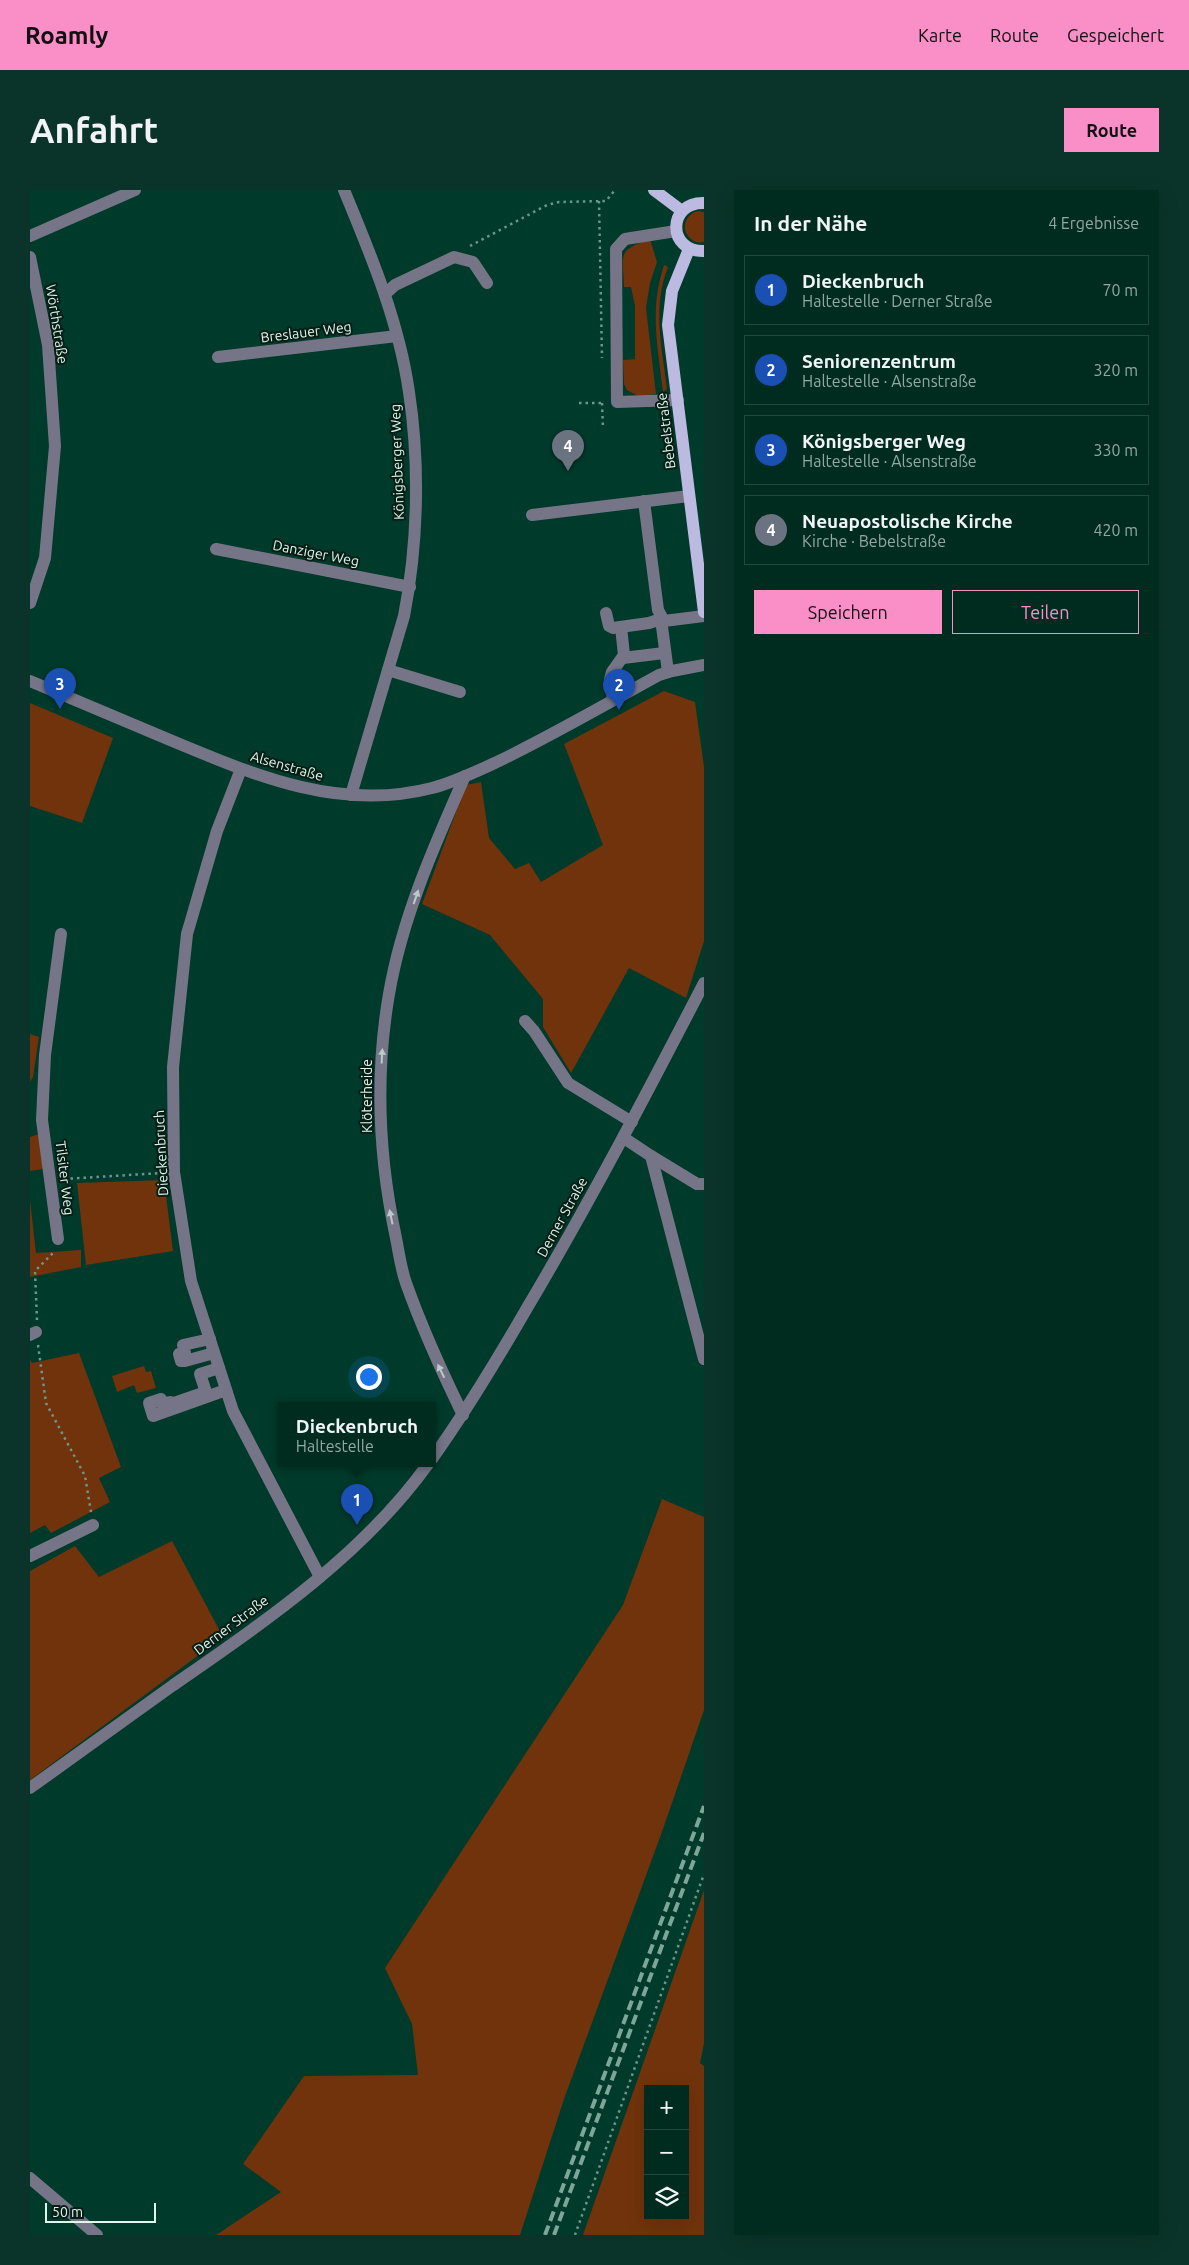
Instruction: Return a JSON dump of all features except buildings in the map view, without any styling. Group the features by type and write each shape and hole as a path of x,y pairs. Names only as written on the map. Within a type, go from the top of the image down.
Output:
{"main road":[{"path":"654,190 682,211"},
{"path":"704,203 696,203 682,211 678,217 676,232 678,239 689,249 704,251"},
{"name":"Bebelstraße","path":"689,249 672,291 668,324 704,614"}],"street":[{"path":"30,236 135,190"},
{"name":"Königsberger Weg","path":"344,190 385,294 397,336 409,392 416,504 410,587 404,616 351,795"},
{"path":"676,232 625,239 616,249 617,402 678,400"},
{"name":"Wörthstraße","path":"30,257 48,345 55,446 45,558 30,603"},
{"path":"385,294 395,285 454,257 473,262 487,283"},
{"name":"Breslauer Weg","path":"218,357 397,336"},
{"path":"532,515 689,496"},
{"path":"644,502 668,672"},
{"name":"Danziger Weg","path":"216,549 410,587"},
{"path":"606,613 609,626 613,628 649,623 661,619 671,622 704,614"},
{"path":"613,700 610,679 612,672 624,655 621,627"},
{"path":"623,658 664,653"},
{"name":"Alsenstraße","path":"30,681 241,769 294,787 351,795 410,792 432,788 466,776 528,747 668,672 704,665"},
{"path":"388,670 460,692"},
{"name":"Dieckenbruch","path":"241,769 217,831 187,934 173,1067 174,1172 191,1281 233,1411 320,1577"},
{"name":"Klöterheide","path":"463,1415 435,1359 406,1281 387,1196 380,1099 383,1045 389,993 401,945 415,897 466,776"},
{"name":"Tilsiter Weg","path":"58,1239 50,1180 36,1122 61,934"},
{"name":"Derner Straße","path":"436,1453 463,1415 548,1273 624,1138 704,983"},
{"path":"525,1021 534,1031 568,1083 632,1122"},
{"path":"624,1138 697,1184 704,1184"},
{"path":"651,1156 704,1359"},
{"path":"210,1339 183,1345 185,1352 179,1354 181,1361 214,1353"},
{"path":"219,1368 200,1374 206,1392 171,1404 170,1402 162,1404 161,1399 149,1403 153,1416 226,1390"},
{"name":"Derner Straße","path":"30,1788 221,1652 320,1577 386,1515 426,1467"},
{"path":"30,1556 93,1526"},
{"path":"30,2178 97,2235"}],"path":[{"path":"454,257 478,241 547,205 559,202 606,201 615,190"},
{"path":"598,201 602,364"},
{"path":"579,403 617,402"},
{"path":"602,403 603,429"},
{"path":"50,1180 174,1172"},
{"path":"58,1239 57,1249 36,1271 38,1307 33,1334 46,1403 85,1476 93,1526"},
{"path":"575,2235 704,1874"}],"shaded area":[{"path":"698,211 704,212 704,242 692,240 685,230 687,218"},
{"path":"650,239 657,262 650,283 646,308 656,394 638,396 627,390 624,384 623,360 635,359 635,306 631,287 624,287 623,260 624,255 631,247"},
{"path":"664,265 668,267 660,297 659,312 667,389 663,392 657,344 656,313 659,282"},
{"path":"664,691 695,702 704,767 704,941 686,998 629,968 571,1073 543,1027 543,999 490,935 422,904 466,785 481,782 489,838 515,869 529,863 541,882 603,845 564,744"},
{"path":"30,703 113,738 82,823 30,806"},
{"path":"30,1034 39,1037 33,1077 30,1082"},
{"path":"39,1134 43,1169 30,1171 30,1137"},
{"path":"164,1180 173,1251 86,1265 77,1183"},
{"path":"30,1200 36,1253 81,1250 81,1267 30,1277"},
{"path":"79,1353 121,1467 99,1478 110,1502 51,1533 45,1525 30,1533 30,1360 32,1363"},
{"path":"144,1366 146,1372 151,1371 156,1388 137,1393 134,1385 117,1392 112,1376"},
{"path":"662,1499 704,1517 704,1710 663,1829 564,2099 520,2235 216,2235 281,2192 243,2164 304,2076 418,2075 412,2024 385,1968 623,1605"},
{"path":"172,1541 223,1637 30,1780 30,1571 75,1546 99,1577"},
{"path":"704,1890 704,2043 700,2063 704,2066 704,2235 583,2235"}],"railway":[{"path":"545,2235 704,1806"},
{"path":"554,2235 704,1833"}],"place":[{"name":"Neuapostolische Kirche","path":"568,471"},
{"name":"Königsberger Weg","path":"60,709"},
{"name":"Seniorenzentrum","path":"619,710"},
{"name":"Dieckenbruch","path":"357,1525"}]}
